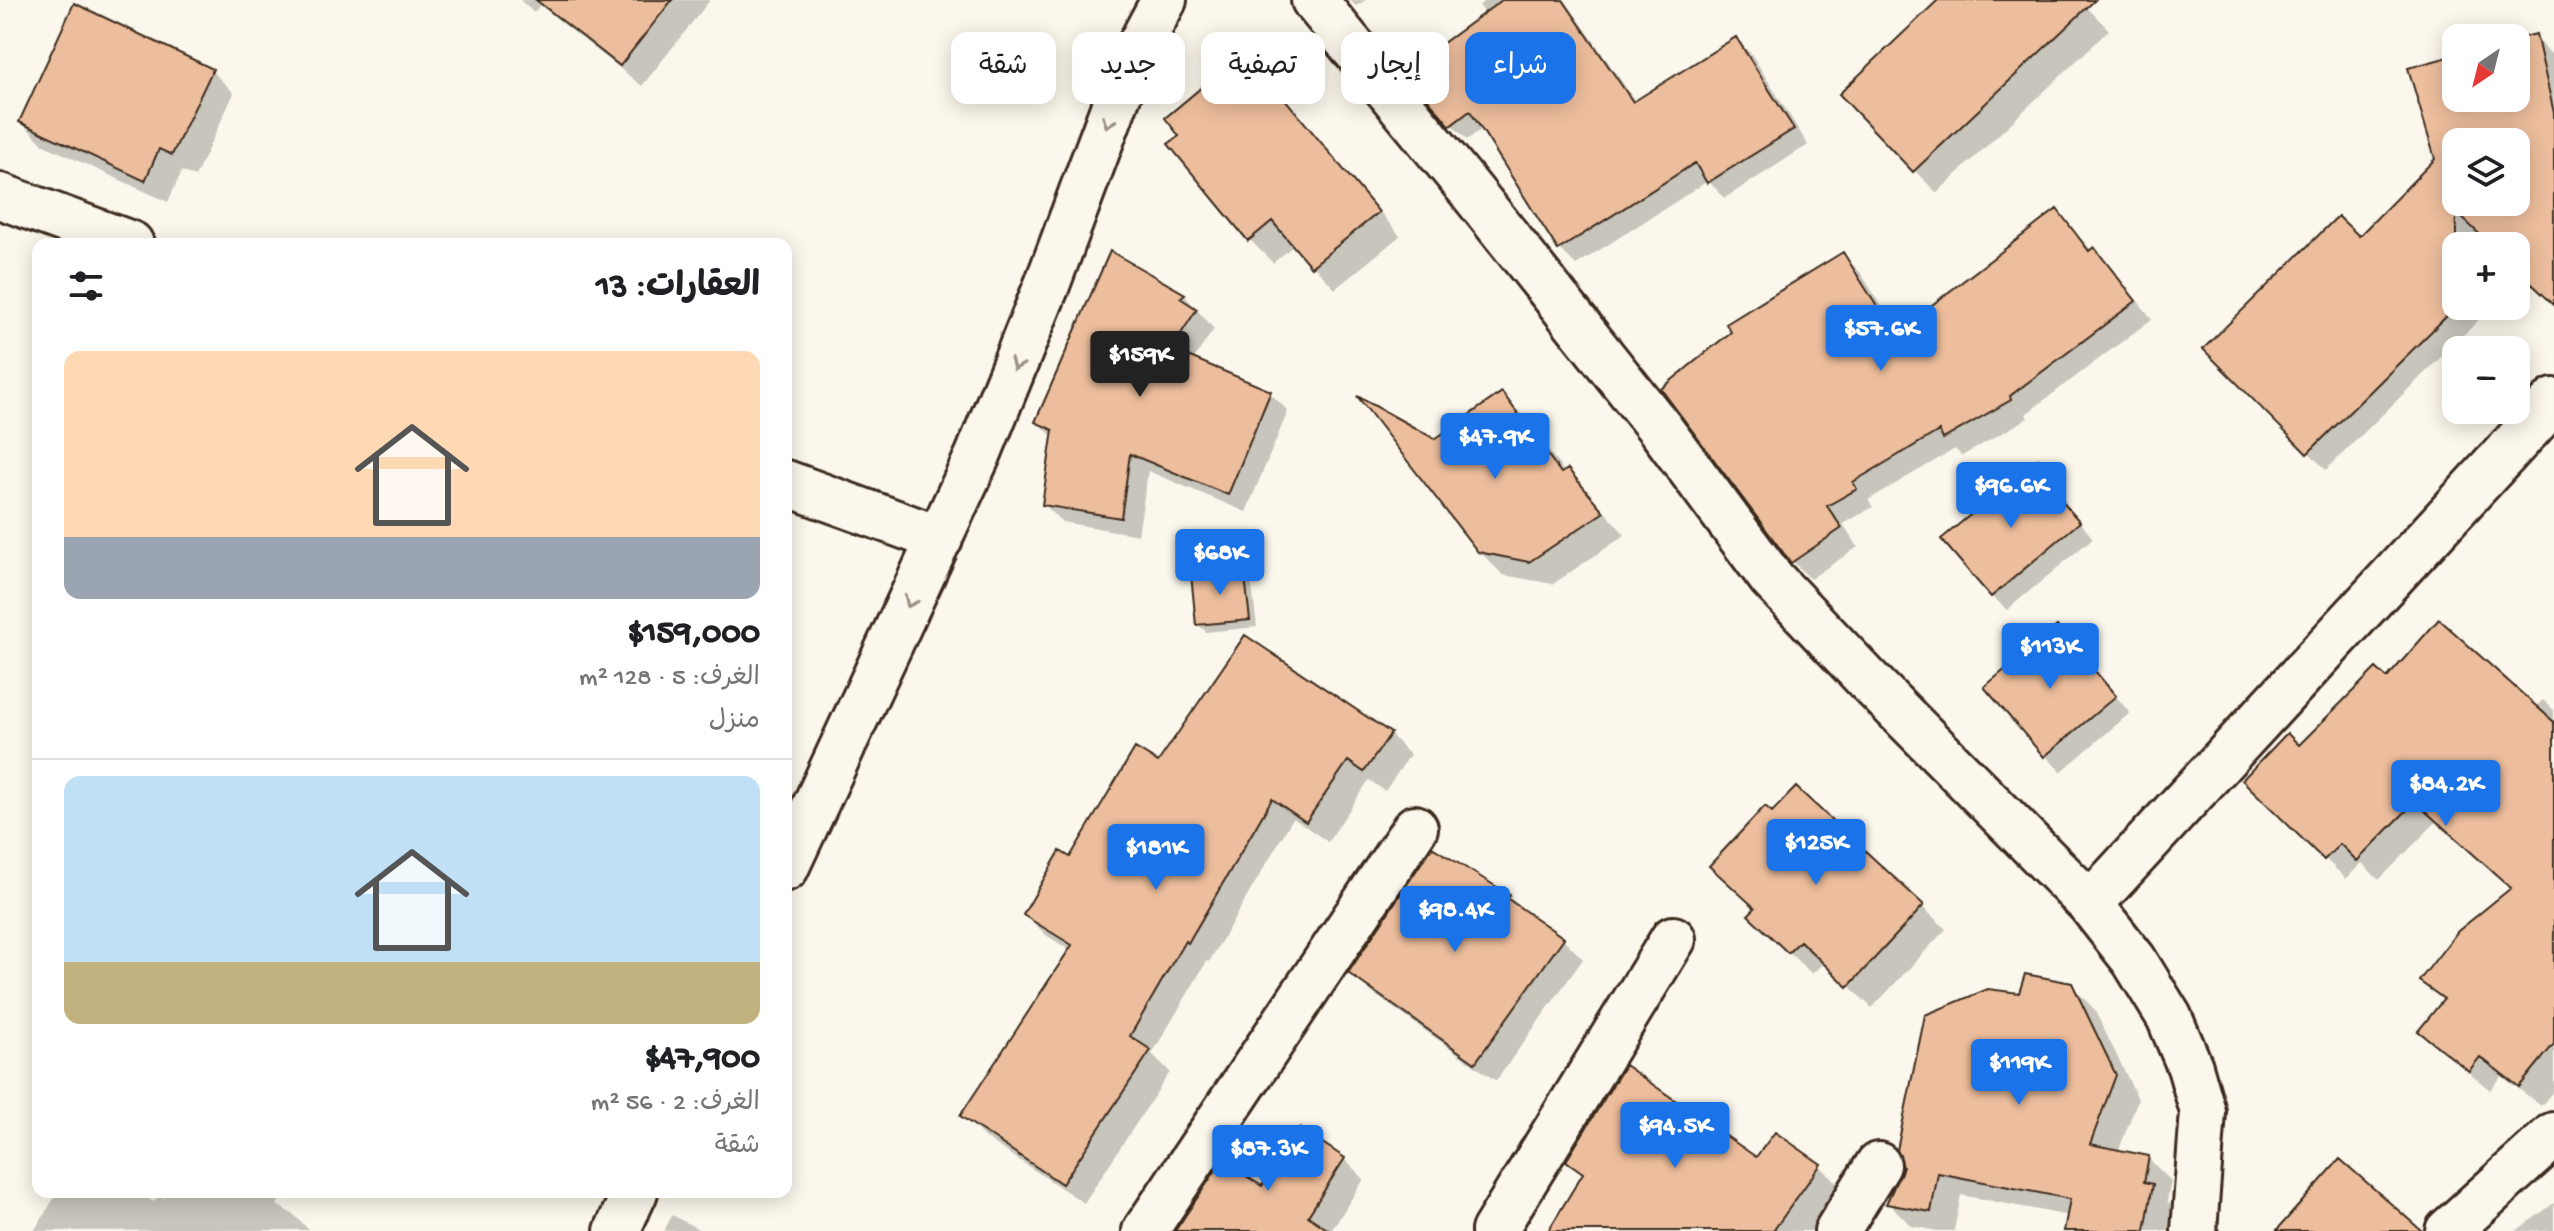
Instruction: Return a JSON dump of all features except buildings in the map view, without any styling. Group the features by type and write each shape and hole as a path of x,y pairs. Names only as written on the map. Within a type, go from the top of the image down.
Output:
{"street":[{"path":"792,855 940,539 1014,371 1118,95 1164,0"},
{"path":"1314,0 1662,431 1771,578 2090,904 2134,960 2169,1017 2190,1067 2203,1112 2194,1231"},
{"path":"0,196 115,238"},
{"path":"2090,904 2554,401"},
{"path":"792,485 940,539"},
{"path":"1145,1231 1415,828"},
{"path":"1494,1231 1673,939"},
{"path":"2448,1231 2554,1135"},
{"path":"1837,1231 1878,1165"},
{"path":"617,1231 632,1198"}]}
